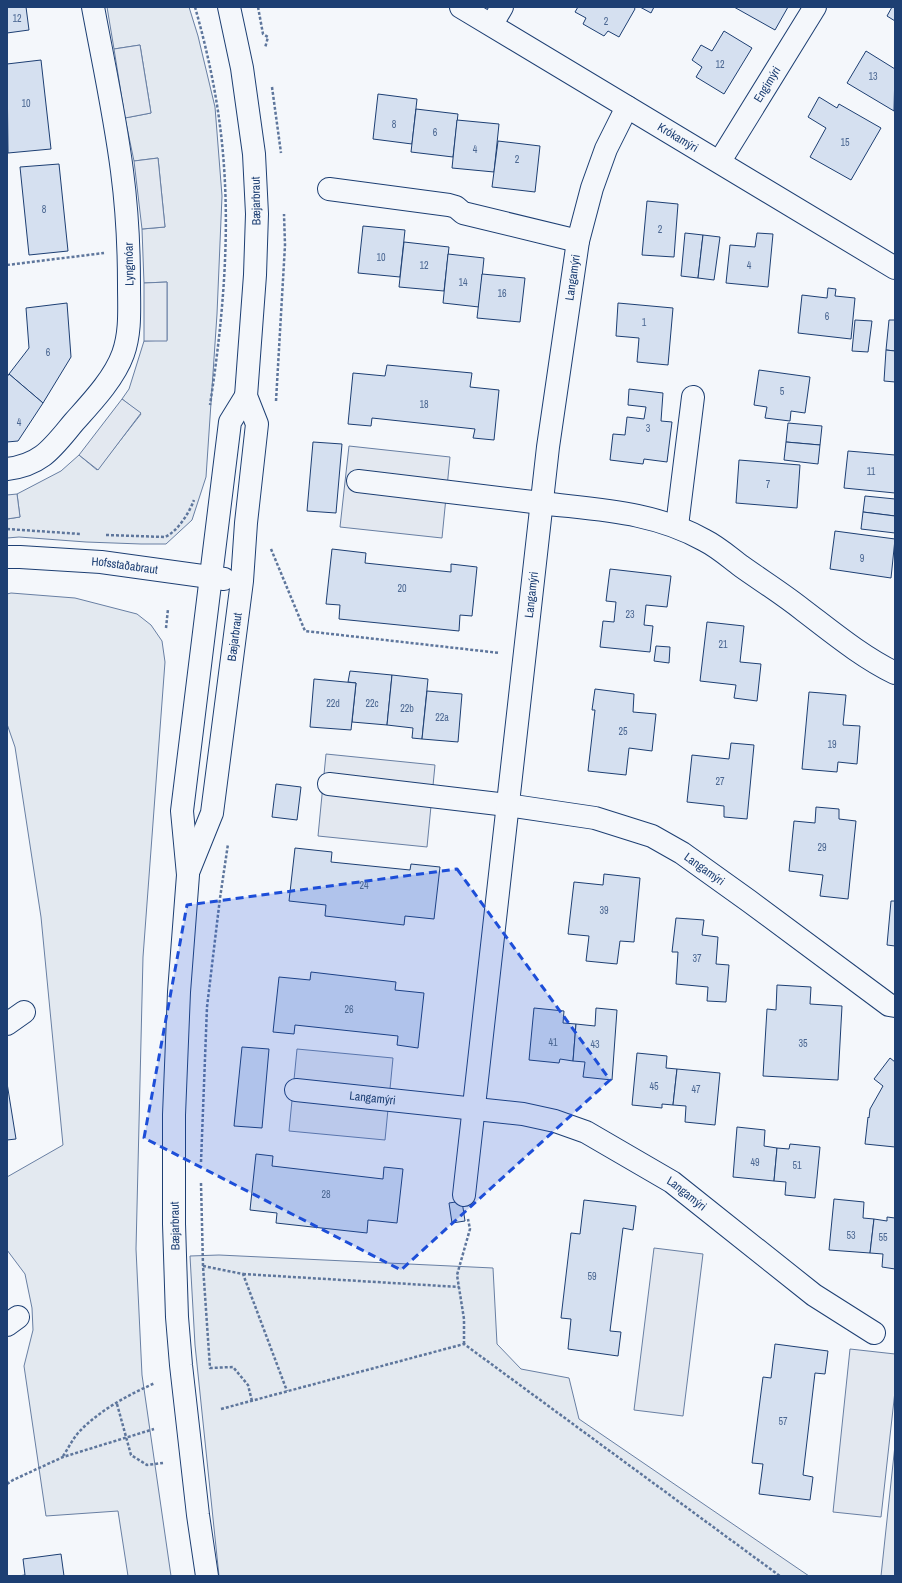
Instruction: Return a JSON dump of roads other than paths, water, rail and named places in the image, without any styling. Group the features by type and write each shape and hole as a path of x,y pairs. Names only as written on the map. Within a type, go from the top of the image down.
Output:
{"street":[{"name":"Lyngmóar","path":"7,469 21,467 48,453 95,398 116,368 123,354 129,331 129,250 122,171 93,7"},
{"name":"Bæjarbraut","path":"188,875 212,812 242,581 246,523 257,424 246,396 255,275 257,214 254,154 242,68 229,7"},
{"name":"Krókamýri","path":"462,7 497,16 627,107 720,161 895,268"},
{"name":"Engimýri","path":"720,161 815,7"},
{"name":"Langamýri","path":"464,1195 541,503 578,241 592,188 606,149 627,107"},
{"name":"Langamýri","path":"329,189 452,206 463,213 578,241"},
{"name":"Bæjarbraut","path":"207,1576 198,1515 177,1317 174,1224 174,1115 179,992 188,875 182,812 230,422 246,396"},
{"path":"677,526 693,396"},
{"path":"358,481 608,510 677,526 706,541 721,551 802,609 831,632 883,667 895,673"},
{"name":"Hofsstaðabraut","path":"7,557 20,556 101,562 242,581"},
{"name":"Langamýri","path":"329,784 507,805 595,818 652,836 682,853 889,1005 895,1006"},
{"name":"Langamýri","path":"296,1090 523,1114 555,1121 586,1132 672,1182 814,1295 874,1333"}]}
